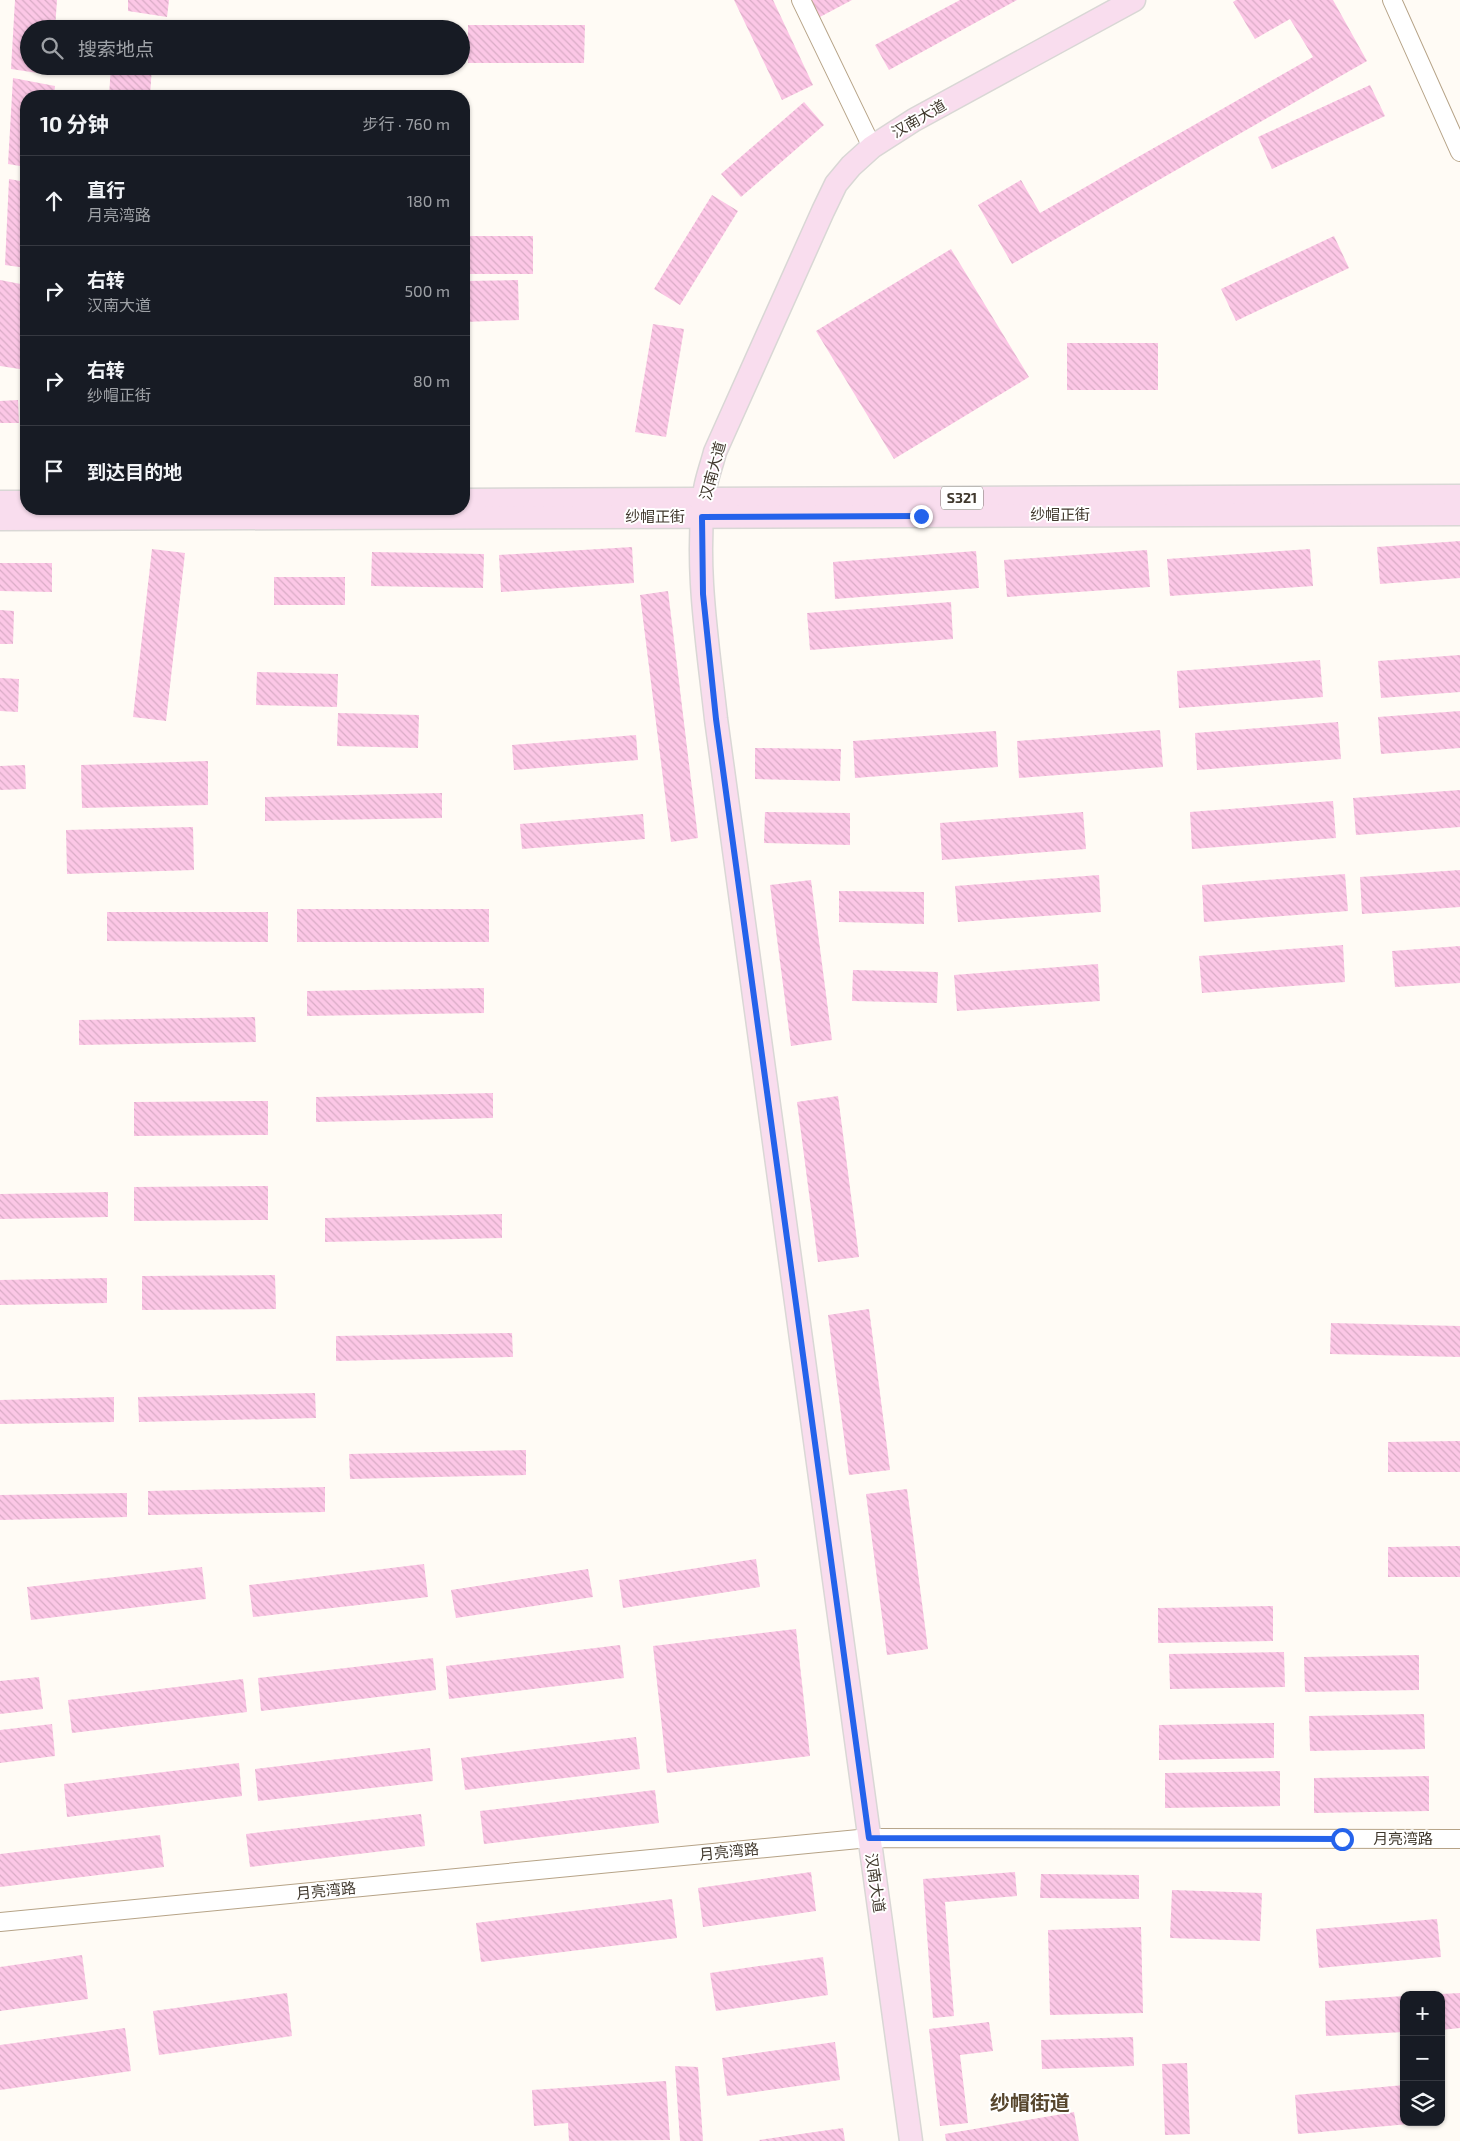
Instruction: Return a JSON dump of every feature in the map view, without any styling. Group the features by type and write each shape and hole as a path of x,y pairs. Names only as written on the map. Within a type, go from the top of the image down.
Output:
{"main road":[{"name":"汉南大道","path":"911,2141 716,719 703,594 703,508 705,487 715,452 823,211 836,184 851,166 872,147 914,120 1134,0"},
{"name":"纱帽正街","path":"470,512 1460,496"},
{"name":"纱帽正街","path":"470,500 703,508 1460,514"},
{"path":"0,502 20,502"},
{"name":"纱帽正街","path":"0,519 256,515"}],"street":[{"path":"801,0 872,147"},
{"path":"1392,0 1460,152"},
{"name":"月亮湾路","path":"0,1922 869,1838 1460,1839"}],"building":[{"path":"15,0 57,0 56,20 20,20 20,70 11,69"},
{"path":"128,0 169,0 167,17 128,11"},
{"path":"734,0 773,0 813,85 782,100"},
{"path":"808,0 852,0 818,18"},
{"path":"960,0 1017,0 889,70 875,45"},
{"path":"1236,0 1333,0 1367,61 1012,264 978,205 1021,180 1040,213 1313,57 1290,19 1255,39 1233,2"},
{"path":"470,25 585,25 584,63 470,63"},
{"path":"110,75 151,75 150,90 109,90"},
{"path":"13,78 55,86 55,90 20,90 20,166 8,164"},
{"path":"1370,85 1385,116 1272,169 1258,137"},
{"path":"804,102 824,125 741,197 721,174"},
{"path":"9,179 20,181 20,267 5,265"},
{"path":"712,195 738,211 680,305 654,289"},
{"path":"470,236 533,236 533,274 470,274"},
{"path":"1334,236 1349,268 1236,321 1221,289"},
{"path":"951,249 1029,377 894,459 816,331"},
{"path":"0,280 20,284 20,369 0,366"},
{"path":"518,280 519,320 470,322 470,281"},
{"path":"653,324 684,329 666,437 635,432"},
{"path":"1067,343 1158,343 1158,390 1067,390"},
{"path":"18,400 19,423 0,423 0,401"},
{"path":"1460,541 1460,578 1380,584 1377,547"},
{"path":"632,547 634,583 501,592 499,555"},
{"path":"152,549 185,553 166,721 133,717"},
{"path":"1310,549 1313,586 1170,596 1167,559"},
{"path":"1147,550 1150,587 1007,597 1004,560"},
{"path":"976,551 979,588 835,599 833,562"},
{"path":"372,552 484,554 483,588 371,586"},
{"path":"0,563 52,563 52,592 0,591"},
{"path":"274,577 345,577 345,605 274,605"},
{"path":"668,591 698,838 671,842 640,595"},
{"path":"951,602 953,639 810,650 807,613"},
{"path":"0,610 14,611 13,644 0,644"},
{"path":"1460,655 1460,692 1381,698 1378,661"},
{"path":"1320,660 1323,697 1179,708 1177,671"},
{"path":"257,672 338,674 337,707 256,705"},
{"path":"0,678 19,679 18,712 0,711"},
{"path":"1460,711 1460,748 1381,754 1378,717"},
{"path":"338,713 419,715 418,748 337,746"},
{"path":"1338,722 1341,759 1197,770 1195,733"},
{"path":"1160,730 1163,767 1019,778 1017,741"},
{"path":"996,731 998,767 855,778 853,741"},
{"path":"636,735 638,760 514,770 512,745"},
{"path":"755,748 841,749 840,781 755,779"},
{"path":"208,761 208,805 82,808 81,765"},
{"path":"25,765 26,789 0,790 0,766"},
{"path":"1460,790 1460,827 1356,835 1353,798"},
{"path":"442,793 442,818 265,821 265,797"},
{"path":"1333,801 1336,838 1192,849 1190,812"},
{"path":"765,812 850,813 850,845 764,843"},
{"path":"1083,812 1086,849 942,860 940,823"},
{"path":"643,814 645,839 522,849 520,824"},
{"path":"193,827 194,870 67,874 66,830"},
{"path":"1460,870 1460,907 1362,914 1360,877"},
{"path":"1345,874 1348,911 1204,922 1202,885"},
{"path":"1099,875 1101,912 958,922 955,886"},
{"path":"811,880 832,1040 791,1046 770,885"},
{"path":"839,891 924,892 924,924 839,922"},
{"path":"297,909 489,909 489,942 297,942"},
{"path":"107,912 268,912 268,942 107,941"},
{"path":"1343,945 1345,982 1202,993 1199,956"},
{"path":"1460,946 1460,983 1395,987 1392,951"},
{"path":"1098,964 1100,1001 957,1011 954,975"},
{"path":"853,970 938,972 937,1003 852,1001"},
{"path":"484,988 484,1013 307,1016 307,991"},
{"path":"255,1017 256,1042 79,1045 79,1020"},
{"path":"493,1093 493,1118 316,1122 316,1097"},
{"path":"838,1096 859,1257 818,1262 797,1102"},
{"path":"268,1101 268,1135 134,1136 134,1102"},
{"path":"268,1186 268,1220 134,1221 134,1187"},
{"path":"108,1192 108,1217 0,1219 0,1194"},
{"path":"502,1214 502,1238 325,1242 325,1218"},
{"path":"275,1275 276,1309 142,1310 142,1276"},
{"path":"107,1278 107,1303 0,1305 0,1280"},
{"path":"869,1309 890,1470 849,1475 828,1315"},
{"path":"1331,1323 1460,1326 1460,1357 1330,1354"},
{"path":"512,1333 513,1357 336,1361 336,1336"},
{"path":"315,1393 316,1418 139,1422 138,1397"},
{"path":"114,1397 114,1422 0,1424 0,1400"},
{"path":"1460,1441 1460,1472 1388,1472 1388,1442"},
{"path":"526,1450 526,1475 350,1479 349,1454"},
{"path":"325,1487 325,1512 148,1515 148,1491"},
{"path":"907,1489 928,1649 887,1655 866,1494"},
{"path":"127,1493 127,1517 0,1520 0,1495"},
{"path":"1460,1546 1460,1577 1388,1577 1388,1547"},
{"path":"756,1559 760,1587 623,1608 619,1580"},
{"path":"424,1564 428,1597 253,1617 249,1585"},
{"path":"202,1567 206,1599 31,1620 27,1587"},
{"path":"588,1569 593,1597 456,1618 451,1590"},
{"path":"1273,1606 1273,1641 1158,1643 1158,1608"},
{"path":"796,1629 810,1756 667,1773 653,1646"},
{"path":"620,1645 624,1678 449,1699 446,1666"},
{"path":"1284,1652 1285,1687 1170,1689 1169,1654"},
{"path":"1419,1655 1419,1690 1305,1692 1304,1657"},
{"path":"433,1658 436,1690 261,1711 258,1678"},
{"path":"39,1677 43,1709 0,1714 0,1681"},
{"path":"243,1679 247,1712 72,1733 68,1700"},
{"path":"1424,1714 1425,1749 1310,1751 1309,1716"},
{"path":"1274,1723 1274,1758 1159,1760 1159,1725"},
{"path":"52,1724 55,1756 0,1763 0,1730"},
{"path":"636,1737 640,1769 465,1790 461,1758"},
{"path":"430,1748 433,1781 258,1801 255,1769"},
{"path":"239,1763 242,1796 67,1817 64,1784"},
{"path":"1280,1771 1280,1806 1165,1808 1165,1773"},
{"path":"1429,1776 1429,1811 1314,1813 1314,1778"},
{"path":"655,1790 659,1823 484,1844 480,1811"},
{"path":"421,1814 425,1846 250,1867 246,1834"},
{"path":"160,1835 164,1867 0,1887 0,1854"},
{"path":"811,1872 816,1911 703,1927 698,1888"},
{"path":"1015,1872 1017,1896 945,1902 954,2016 933,2018 923,1879"},
{"path":"1041,1874 1139,1875 1139,1899 1040,1898"},
{"path":"1172,1890 1262,1893 1260,1941 1170,1938"},
{"path":"672,1899 677,1938 481,1962 476,1923"},
{"path":"1437,1919 1441,1957 1319,1968 1316,1929"},
{"path":"1141,1927 1143,2013 1050,2015 1048,1930"},
{"path":"82,1955 88,1999 0,2011 0,1967"},
{"path":"823,1957 828,1995 716,2011 710,1973"},
{"path":"287,1993 292,2036 159,2055 153,2011"},
{"path":"1460,1993 1460,2028 1445,2030 1445,1994"},
{"path":"1400,1996 1400,2032 1326,2036 1325,2001"},
{"path":"989,2022 993,2051 960,2055 968,2123 940,2126 929,2029"},
{"path":"125,2028 131,2071 0,2090 0,2045"},
{"path":"1133,2037 1134,2066 1042,2069 1041,2040"},
{"path":"835,2042 840,2080 727,2096 722,2058"},
{"path":"1187,2063 1190,2134 1165,2135 1162,2064"},
{"path":"675,2066 698,2067 703,2141 680,2141"},
{"path":"666,2081 670,2140 569,2141 568,2123 534,2126 532,2090"},
{"path":"1400,2085 1400,2125 1298,2134 1295,2095"},
{"path":"1074,2112 1079,2141 946,2141 945,2134"},
{"path":"843,2128 845,2141 759,2140"}],"district":[{"name":"纱帽街道","path":"1030,2103"}],"route":[{"path":"921,516 702,517 703,594 716,719 869,1838 1342,1839"}]}
